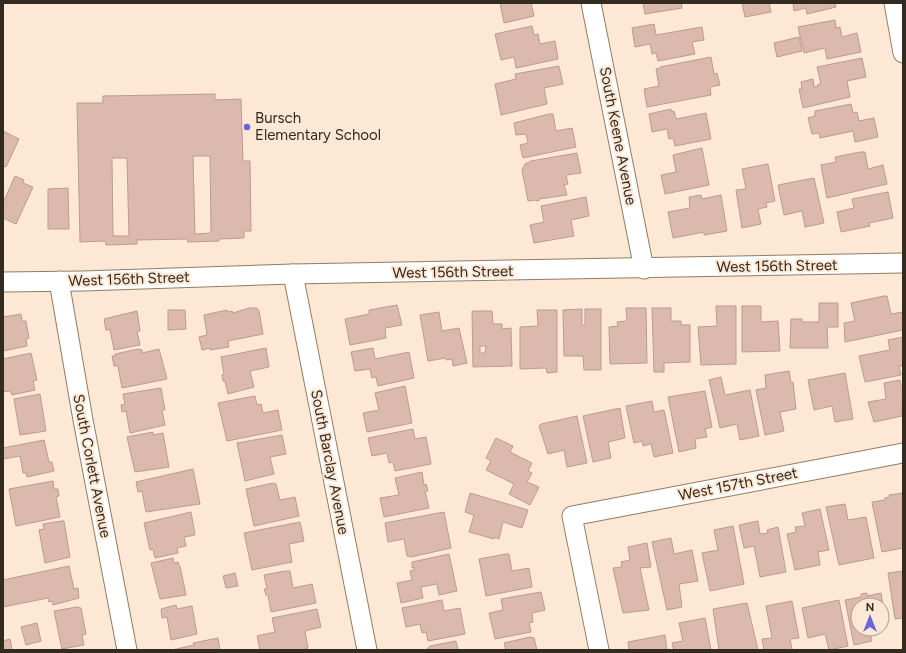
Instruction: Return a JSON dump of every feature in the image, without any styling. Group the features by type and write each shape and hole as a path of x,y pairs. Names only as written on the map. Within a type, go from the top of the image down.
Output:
{"street":[{"name":"South Keene Avenue","path":"591,3 644,269"},
{"path":"894,3 903,53"},
{"name":"West 156th Street","path":"3,282 293,274 644,269 903,263"},
{"name":"South Barclay Avenue","path":"293,274 367,650"},
{"name":"South Corlett Avenue","path":"59,281 83,420 127,650"},
{"name":"West 157th Street","path":"599,650 572,516 903,453"}],"building":[{"path":"500,3 531,3 534,16 504,23"},
{"path":"643,3 681,3 682,8 645,14"},
{"path":"742,3 769,3 771,12 745,17"},
{"path":"793,3 835,3 836,7 807,14 806,8 794,11"},
{"path":"835,20 836,28 840,27 842,37 857,33 861,52 827,59 825,48 804,53 798,27"},
{"path":"654,24 656,35 702,27 704,40 692,42 695,54 658,61 656,53 652,54 650,44 635,47 632,28"},
{"path":"532,26 534,35 538,34 540,44 555,41 558,59 516,68 514,57 501,60 495,34"},
{"path":"799,37 802,51 777,57 774,43"},
{"path":"711,57 714,74 717,73 720,85 710,87 711,95 647,107 644,89 659,86 656,69"},
{"path":"862,58 866,77 847,81 850,97 803,108 799,89 802,89 801,82 813,79 814,87 821,84 817,67"},
{"path":"559,66 563,84 544,88 547,104 501,115 495,84 516,79 515,74"},
{"path":"215,94 215,100 241,99 243,161 250,161 251,231 244,231 244,238 219,239 219,241 188,242 187,239 137,240 137,244 106,245 105,241 80,242 77,103 103,103 103,96","holes":["193,156 210,156 211,233 195,234","112,158 127,158 129,236 113,236"]},
{"path":"851,104 853,113 857,112 859,121 874,118 878,137 855,142 853,131 820,138 819,133 812,134 808,118 815,116 815,111"},
{"path":"671,109 671,112 674,111 676,119 706,113 711,139 675,146 673,138 669,139 667,129 652,132 649,114"},
{"path":"553,114 556,131 572,128 576,147 523,158 520,145 528,143 526,134 516,135 514,123"},
{"path":"3,131 19,139 6,167 3,166"},
{"path":"702,148 709,185 665,194 661,175 676,172 673,155"},
{"path":"865,152 868,169 883,165 887,184 827,198 821,165 836,162 835,157"},
{"path":"577,153 581,173 566,175 568,184 564,185 567,195 539,199 540,200 536,201 528,201 522,170 525,164 531,161"},
{"path":"768,164 775,201 766,203 767,207 758,209 761,224 742,228 736,190 746,189 742,169"},
{"path":"15,176 24,180 23,183 33,187 16,224 3,218 3,203"},
{"path":"814,178 824,223 805,227 802,211 784,215 778,185"},
{"path":"68,188 69,229 48,229 48,189"},
{"path":"888,192 893,218 869,223 870,226 841,232 837,212 854,208 852,199"},
{"path":"701,195 702,199 721,195 727,231 704,235 704,232 673,238 668,212 690,208 689,197"},
{"path":"586,197 589,216 571,220 574,236 534,243 530,225 544,222 541,206"},
{"path":"887,296 891,314 903,312 903,330 845,342 844,323 855,321 851,303"},
{"path":"819,303 838,303 838,327 827,327 828,348 790,348 791,319 802,319 802,322 819,322"},
{"path":"397,305 402,325 385,328 386,338 350,345 345,319 369,314 369,310"},
{"path":"716,306 736,306 736,364 701,365 698,327 717,326"},
{"path":"742,306 761,306 761,322 778,321 780,351 742,352"},
{"path":"249,308 257,308 259,311 263,334 228,341 229,347 202,350 199,337 207,335 204,315 227,310 227,312 232,311 233,313"},
{"path":"626,308 646,308 647,363 610,364 609,327 618,326 617,322 627,321"},
{"path":"652,308 671,308 671,321 681,321 681,325 690,325 690,362 664,363 664,372 654,372"},
{"path":"582,309 582,325 585,325 585,309 601,309 601,370 584,370 583,356 564,356 563,310"},
{"path":"168,310 185,310 186,329 168,330"},
{"path":"537,310 557,310 557,372 547,373 546,368 520,369 520,327 538,326"},
{"path":"137,311 140,331 137,331 140,345 114,350 110,330 106,330 104,319"},
{"path":"472,311 492,311 493,324 502,324 502,329 511,328 512,366 473,367","holes":["480,346 486,346 485,353 480,353"]},
{"path":"439,312 442,331 459,328 467,363 453,366 452,359 446,360 446,358 428,361 420,315"},
{"path":"21,314 22,321 26,321 29,338 26,339 27,346 3,351 3,317"},
{"path":"903,337 903,366 899,366 901,375 865,382 859,356 890,350 888,340"},
{"path":"266,348 269,367 250,371 254,387 228,394 225,381 223,381 222,375 224,374 221,357"},
{"path":"373,348 375,359 409,352 414,378 378,386 376,377 372,378 370,369 355,371 351,352"},
{"path":"138,349 142,350 142,353 159,349 167,379 122,388 118,366 114,366 112,356"},
{"path":"31,353 37,380 33,381 35,390 12,395 10,391 3,392 3,359"},
{"path":"789,371 791,383 793,382 796,409 780,412 784,431 765,435 756,390 766,388 765,375"},
{"path":"845,373 853,419 835,422 832,406 814,410 808,380"},
{"path":"721,377 725,395 750,390 759,436 740,440 737,424 720,428 709,380"},
{"path":"900,380 901,386 903,386 902,416 874,422 868,402 886,399 884,383"},
{"path":"405,386 412,423 367,432 363,413 379,410 375,393"},
{"path":"161,388 165,410 162,410 165,425 130,433 126,411 122,412 121,405 125,404 123,394"},
{"path":"705,391 712,427 705,429 707,437 695,439 696,448 679,452 668,397"},
{"path":"40,394 46,431 20,435 14,399"},
{"path":"255,396 257,405 261,404 263,413 278,410 282,430 227,441 218,403"},
{"path":"652,401 654,412 664,410 673,453 654,457 651,444 643,446 642,441 634,443 626,406"},
{"path":"620,408 625,438 608,442 611,458 593,462 583,416"},
{"path":"577,416 587,463 567,467 564,450 548,454 539,426 541,424"},
{"path":"413,429 415,439 426,437 431,464 395,471 393,462 389,463 387,453 372,456 368,438"},
{"path":"153,432 153,435 163,433 169,467 135,472 127,437"},
{"path":"282,435 286,454 270,457 274,474 245,481 237,443"},
{"path":"496,438 513,446 510,452 532,463 528,471 532,473 527,482 539,487 530,505 509,494 514,484 486,470 491,461 486,458"},
{"path":"44,440 49,462 52,462 54,471 27,477 26,473 23,473 20,456 3,459 3,448"},
{"path":"193,469 200,504 146,512 142,491 138,492 136,482"},
{"path":"422,472 424,485 426,484 428,491 425,491 429,508 384,517 380,498 399,495 395,478"},
{"path":"53,481 54,489 58,489 59,496 56,497 60,517 16,526 9,489"},
{"path":"273,483 276,484 280,500 295,497 299,516 254,526 246,489"},
{"path":"470,493 528,510 522,528 503,522 499,539 469,532 474,515 465,512"},
{"path":"903,493 903,548 882,552 872,502 885,500 885,498 889,497 889,495"},
{"path":"845,504 848,520 866,517 874,558 839,565 826,507"},
{"path":"820,509 829,550 818,552 820,565 795,570 787,534 796,532 795,527 805,526 802,513"},
{"path":"191,512 195,535 184,537 186,546 177,548 178,553 155,558 153,549 150,550 144,523"},
{"path":"444,512 451,548 411,557 407,556 404,539 388,542 385,523"},
{"path":"64,521 70,557 45,563 39,530 44,529 43,524"},
{"path":"758,521 760,534 768,533 767,530 778,527 786,572 760,577 754,546 744,548 739,525"},
{"path":"300,522 304,541 289,544 292,562 252,570 244,533"},
{"path":"733,526 744,584 710,591 702,553 718,550 714,530"},
{"path":"671,538 674,554 692,550 698,581 679,584 682,607 667,610 652,542"},
{"path":"647,543 651,567 640,568 649,610 623,613 613,568 622,567 621,562 630,560 628,547"},
{"path":"449,554 457,591 439,595 437,584 421,587 423,598 401,603 397,583 412,580 410,571 414,570 414,567 412,568 412,562"},
{"path":"509,554 512,571 529,568 532,587 486,596 479,559"},
{"path":"173,558 174,563 178,562 180,566 186,595 160,599 151,563"},
{"path":"69,566 74,589 78,588 79,598 53,605 52,601 49,602 48,598 3,607 3,580"},
{"path":"290,571 293,588 312,584 316,603 271,612 268,595 266,595 264,589 267,589 264,575"},
{"path":"903,571 903,618 895,619 888,573"},
{"path":"235,573 238,586 226,588 223,576"},
{"path":"541,592 545,610 532,613 533,622 529,623 531,632 495,639 489,613 503,610 501,599"},
{"path":"867,593 867,596 881,593 882,597 861,597 861,594"},
{"path":"850,599 850,625 845,600"},
{"path":"442,600 444,611 460,608 465,634 428,641 426,632 422,633 420,624 406,627 402,608"},
{"path":"839,600 848,646 829,650 825,634 808,638 802,608"},
{"path":"792,601 799,638 790,639 792,649 764,650 762,639 772,638 766,606"},
{"path":"747,603 758,650 719,650 713,609"},
{"path":"176,605 177,609 192,606 197,634 171,640 167,617 162,618 161,609"},
{"path":"77,607 81,608 86,634 82,635 84,645 62,649 54,611"},
{"path":"317,609 321,627 305,631 308,648 302,650 260,650 257,636 275,632 272,618"},
{"path":"705,618 711,650 674,650 672,643 683,641 679,623"},
{"path":"37,623 41,641 26,645 21,627"},
{"path":"665,635 667,650 629,650 628,642"},
{"path":"530,637 534,638 537,650 506,650 504,643"},
{"path":"852,637 871,637 872,641 854,645"},
{"path":"218,638 220,650 172,650 194,645 193,643"},
{"path":"10,639 12,650 3,650 3,641"},
{"path":"456,641 458,650 426,650 430,646"}],"place":[{"name":"Bursch Elementary School","path":"247,127"}]}
